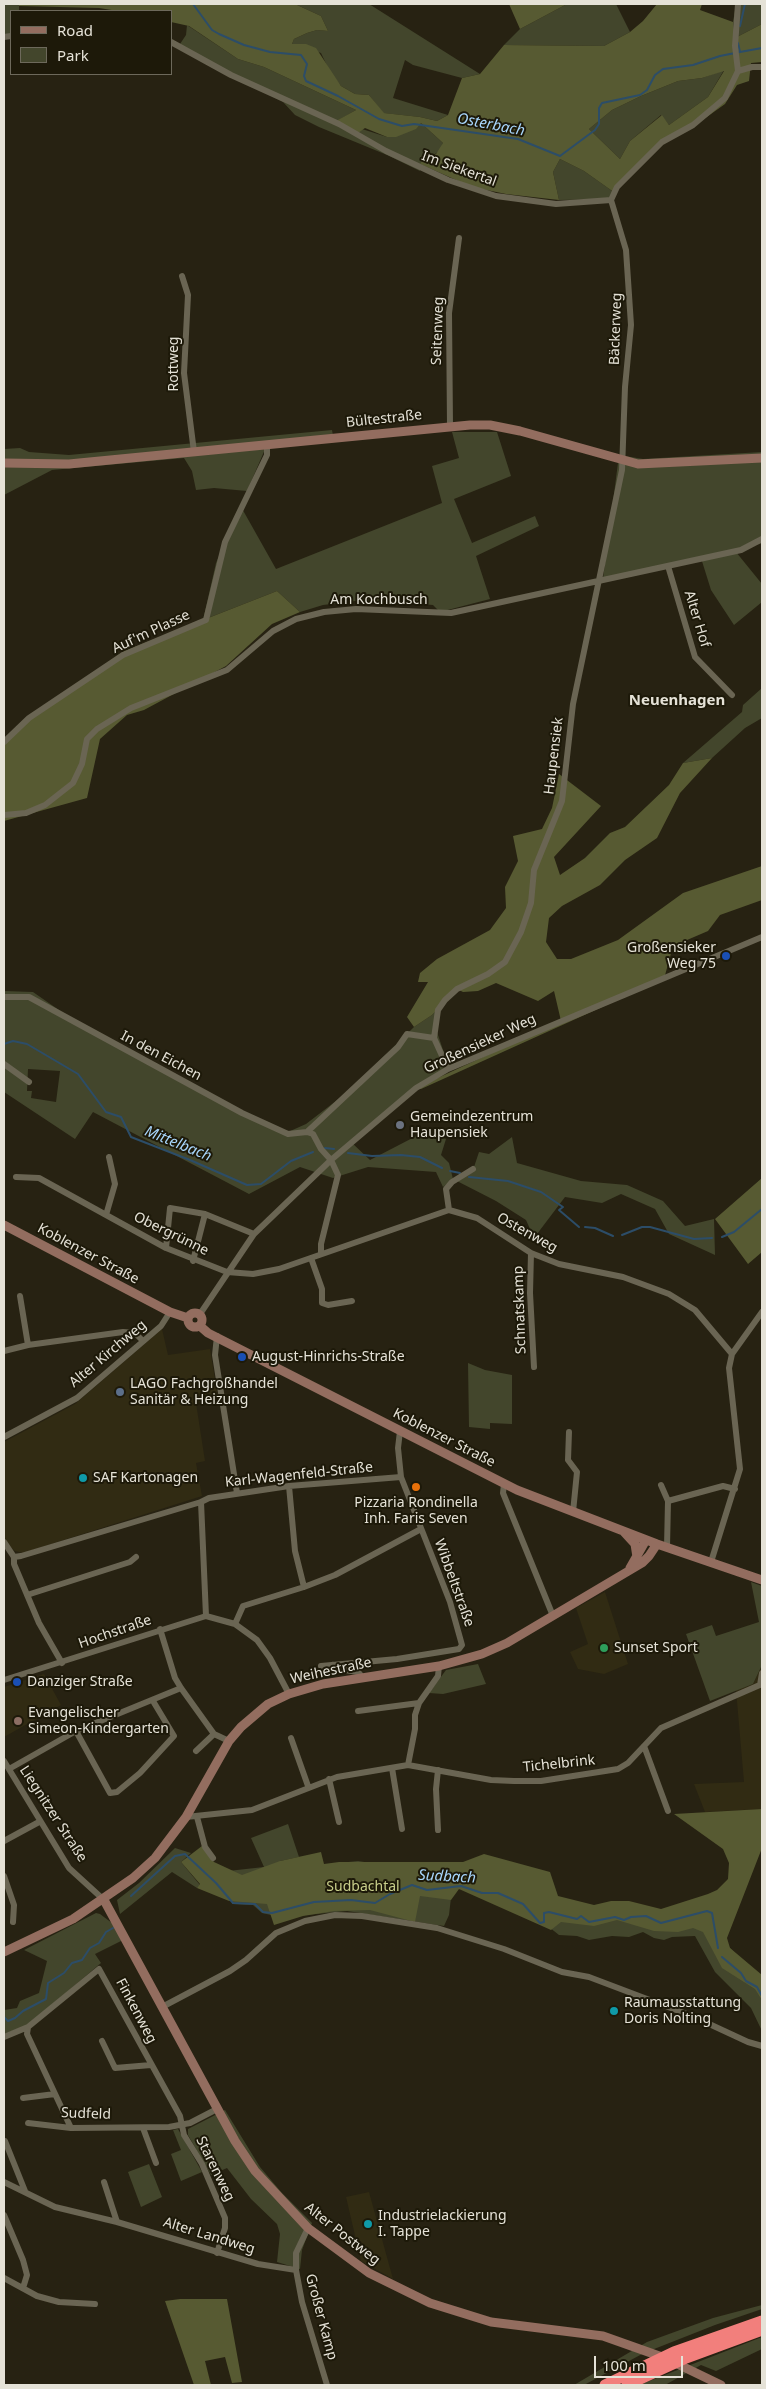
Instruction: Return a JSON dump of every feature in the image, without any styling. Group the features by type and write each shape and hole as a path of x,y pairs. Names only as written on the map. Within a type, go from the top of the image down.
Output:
{"highway":[{"path":"606,2385 674,2352 762,2321"},
{"path":"627,2385 694,2355 762,2330"}],"street":[{"path":"611,200 617,187 662,142 693,125 725,98 738,71 736,54 738,4"},
{"name":"Im Siekertal","path":"172,43 231,75 340,124 393,155 448,180 496,196 556,204 611,200"},
{"path":"738,71 752,67 762,67"},
{"name":"Bäckerweg","path":"611,200 626,250 631,325 625,387 622,461"},
{"name":"Seitenweg","path":"450,426 449,314 459,238"},
{"name":"Rottweg","path":"182,276 188,295 184,373 194,452"},
{"name":"Bültestraße","path":"4,463 69,464 450,426 490,426 513,430 622,461 647,464 762,458"},
{"name":"Auf'm Plasse","path":"4,742 29,718 123,656 206,620 225,542 267,455 267,445"},
{"name":"Haupensiek","path":"434,1038 437,1015 444,1000 456,989 488,974 505,962 521,932 531,903 534,870 562,802 573,704 600,580 622,461"},
{"name":"Am Kochbusch","path":"4,815 26,813 45,805 73,783 82,764 87,739 97,728 131,708 227,670 273,630 296,619 324,612 356,609 451,613 616,575 741,550 762,539"},
{"name":"Alter Hof","path":"668,566 695,656 732,696"},
{"name":"Großensieker Weg","path":"201,1321 227,1272 254,1234 331,1160 416,1088 448,1069 762,937"},
{"name":"In den Eichen","path":"4,997 29,997 224,1104 288,1134 308,1132"},
{"path":"321,1254 321,1244 338,1175 331,1160 321,1149 313,1134 308,1132 398,1047 407,1034 434,1038 448,1069"},
{"path":"4,1064 29,1082"},
{"path":"106,1215 115,1184 110,1157"},
{"path":"227,1272 253,1274 279,1269 449,1210 446,1189 452,1182 473,1169"},
{"name":"Obergrünne","path":"16,1177 39,1178 166,1248 194,1261 227,1272"},
{"path":"166,1248 170,1208 205,1214 254,1234"},
{"name":"Ostenweg","path":"449,1210 477,1218 531,1253 571,1268 623,1277 669,1294 695,1310 732,1354"},
{"path":"194,1261 205,1214"},
{"name":"Koblenzer Straße","path":"4,1224 170,1312 188,1318 191,1326 201,1321 208,1333 504,1484 646,1540 762,1580"},
{"name":"Schnatskamp","path":"531,1253 530,1293 534,1367"},
{"path":"311,1258 322,1289 322,1303 328,1305 352,1301"},
{"path":"20,1296 28,1345"},
{"name":"Alter Kirchweg","path":"4,1437 77,1398 161,1326 170,1312"},
{"path":"710,1562 735,1489 740,1468 729,1368 732,1354 762,1312"},
{"path":"4,1351 28,1345 123,1332 135,1333 143,1341"},
{"path":"217,1336 215,1355 238,1494"},
{"name":"Wibbeltstraße","path":"321,1666 397,1659 459,1649 462,1644 450,1602 401,1476 398,1448 400,1431"},
{"path":"569,1432 568,1460 577,1472 573,1512"},
{"name":"Karl-Wagenfeld-Straße","path":"12,1555 201,1502 209,1498 289,1486 401,1476"},
{"path":"504,1484 503,1493 553,1616"},
{"path":"661,1485 668,1501 666,1547"},
{"path":"289,1486 295,1551 304,1587"},
{"path":"668,1501 723,1486 735,1489"},
{"path":"201,1502 206,1616 244,1629 264,1649 289,1694"},
{"path":"234,1624 243,1606 304,1587 364,1561 421,1529"},
{"path":"623,1531 635,1544 637,1557"},
{"name":"Weihestraße","path":"629,1570 646,1540"},
{"path":"4,1542 12,1555 39,1623 62,1663"},
{"name":"Weihestraße","path":"4,1952 65,1923 104,1900 155,1858 186,1817 229,1741 254,1714 289,1694 323,1684 439,1666 482,1654 553,1616 629,1570 649,1556 657,1544"},
{"path":"27,1595 130,1562 136,1557"},
{"name":"Hochstraße","path":"4,1680 206,1616"},
{"path":"160,1630 175,1678 181,1688 214,1734 229,1741"},
{"name":"Wibbeltstraße","path":"333,1665 338,1669 358,1672 363,1678"},
{"path":"408,1765 415,1729 415,1715 419,1703 438,1676 439,1666"},
{"name":"Tichelbrink","path":"186,1817 252,1810 329,1779 408,1765 491,1780 541,1781 618,1769 628,1763 653,1735 671,1723 761,1684 762,1673"},
{"path":"9,1769 76,1731 181,1688"},
{"path":"76,1731 110,1793 117,1792 140,1773 174,1736 153,1701"},
{"path":"358,1711 419,1703"},
{"path":"196,1751 214,1734"},
{"path":"291,1738 308,1786"},
{"path":"644,1746 668,1811"},
{"name":"Liegnitzer Straße","path":"4,1761 39,1822 70,1868 104,1900"},
{"path":"392,1768 402,1829"},
{"path":"438,1770 436,1789 438,1830"},
{"path":"329,1779 340,1822"},
{"path":"197,1817 206,1847 213,1858"},
{"path":"4,1841 39,1822"},
{"path":"4,1876 14,1905 13,1922"},
{"name":"Alter Postweg","path":"104,1900 217,2109 255,2171 308,2228 369,2273 430,2303 491,2322 603,2336 640,2348 721,2385"},
{"path":"162,2007 230,1971 246,1960 276,1933 305,1921 335,1915 362,1916 437,1928 504,1949 562,1972 589,1977 692,2016 748,2042 762,2046"},
{"name":"Finkenweg","path":"28,2027 100,1968 180,2116 182,2125"},
{"path":"4,2037 28,2027 28,2034 71,2128"},
{"name":"Finkenweg","path":"102,2041 115,2068 151,2065"},
{"path":"23,2098 55,2094"},
{"name":"Sudfeld","path":"28,2123 71,2128 143,2128 182,2125 217,2109"},
{"name":"Starenweg","path":"182,2125 184,2134 202,2164 225,2218 225,2228 217,2252"},
{"path":"143,2128 156,2163"},
{"path":"5,2141 25,2191"},
{"name":"Alter Landweg","path":"4,2182 56,2207 117,2222 258,2264 296,2270"},
{"path":"104,2182 117,2222"},
{"path":"4,2215 23,2260 27,2275 23,2288"},
{"name":"Großer Kamp","path":"308,2228 296,2253 296,2270 302,2302 327,2385"},
{"path":"4,2278 37,2296 59,2302 94,2304"}],"shaded area":[{"path":"162,1329 168,1355 210,1349 218,1398 196,1403 205,1461 196,1463 202,1496 23,1553 15,1551 8,1545 4,1536 4,1442 75,1404"},
{"path":"605,1592 628,1664 604,1674 578,1669 570,1652 588,1644 576,1608"},
{"path":"762,1665 762,1809 705,1812 694,1784 744,1782 736,1690 753,1684"},
{"name":"Evangelischer Simeon-Kindergarten","path":"44,1674 61,1705 4,1737 4,1687"},
{"path":"369,2192 393,2279 361,2261 346,2197"}],"green space":[{"path":"4,4 19,4 19,10 10,10 10,35 4,37"},
{"path":"19,4 295,4 321,16 328,31 317,30 307,33 294,39 292,44 306,44 316,48 341,86 355,94 369,95 384,113 437,121 448,115 462,78 480,74 504,45 604,46 630,32 643,21 657,4 702,4 700,10 733,22 735,38 762,24 762,62 751,63 749,81 737,85 725,104 697,124 661,143 615,193 584,171 560,159 553,172 559,200 506,194 472,187 420,164 424,158 436,154 443,143 421,123 416,129 396,137 387,137 365,128 358,133 336,121 356,110 264,67 238,59 189,26 172,22 172,10 112,10 19,6","holes":["724,71 708,97 669,125 662,115 630,141 620,159 589,129 612,110 641,96 678,81 702,78"]},
{"path":"295,4 369,4 480,74 462,78 413,65 405,60 393,98 448,115 437,121 383,113 369,95 355,94 341,86 330,72 321,53 292,44 294,39 307,33 317,30 328,31 321,16"},
{"path":"509,4 567,4 520,29"},
{"path":"567,4 616,4 630,32 604,46 504,45 520,29"},
{"path":"736,4 762,4 762,24 735,38 733,22"},
{"path":"187,25 238,59 264,67 356,110 337,121 387,137 421,123 443,143 441,150 420,164 420,171 319,127 295,115 283,102 178,47 186,35"},
{"path":"724,70 708,97 669,125 661,115 630,141 620,159 589,129 612,110 641,96 678,81 702,78"},
{"path":"560,159 584,171 615,193 615,199 559,200 553,172"},
{"path":"332,430 334,441 266,447 247,491 214,488 196,490 192,471 184,458 52,470 4,495 4,449 20,448 29,452 69,455"},
{"path":"452,432 497,432 511,476 454,499 472,543 535,516 539,526 476,556 490,599 440,612 433,605 355,601 323,605 300,612 277,591 203,620 216,563 240,505 276,569 442,503 432,466 459,458"},
{"path":"762,452 762,543 736,552 762,584 762,602 734,625 711,590 701,558 603,579 619,455 643,459"},
{"path":"277,591 300,612 272,624 226,666 144,710 127,715 100,739 87,798 4,821 4,739 29,717 124,651"},
{"path":"762,688 762,718 745,728 712,758 683,763 742,712 743,705"},
{"path":"712,758 680,793 657,838 625,860 600,885 562,906 549,918 546,942 557,959 571,959 618,940 683,893 762,866 762,900 720,915 708,931 673,946 664,979 421,1089 416,1088 561,1021 554,991 538,1001 496,983 478,991 463,992 457,989 432,1015 414,1027 407,1017 428,982 418,982 420,973 437,959 490,930 506,908 505,887 518,861 513,836 542,829 552,808 559,774 601,806 554,857 560,875 585,858 610,833 625,827 669,785 683,763"},
{"path":"4,991 33,992 69,1017 245,1113 288,1132 306,1124 345,1094 414,1027 432,1015 445,1000 441,1007 437,1032 443,1050 453,1066 415,1086 351,1142 370,1160 426,1131 446,1139 441,1155 449,1163 453,1179 443,1187 436,1172 368,1167 333,1178 300,1167 249,1194 93,1112 75,1139 4,1092","holes":["28,1069 60,1071 56,1102 31,1098 32,1091 27,1091"]},
{"path":"512,1137 517,1163 581,1181 627,1185 663,1201 685,1226 714,1219 715,1255 669,1234 655,1209 621,1194 602,1203 565,1197 534,1238 526,1220 496,1201 453,1179 474,1167 479,1152 489,1154"},
{"path":"762,1178 762,1252 748,1264 715,1219"},
{"path":"468,1363 485,1370 512,1375 512,1424 490,1423 490,1429 469,1427"},
{"path":"751,1582 762,1586 762,1665 753,1684 710,1701 686,1634 712,1625 716,1636 759,1622"},
{"path":"478,1664 486,1684 443,1694 429,1693 446,1670"},
{"name":"Sudbachtal","path":"762,1809 762,1848 727,1938 730,1948 762,1975 762,2000 755,1989 722,1968 703,1932 693,1928 678,1932 654,1931 617,1920 594,1926 561,1922 551,1930 459,1889 451,1900 420,1896 415,1922 370,1910 334,1911 303,1916 274,1925 267,1904 229,1901 197,1888 200,1884 181,1862 202,1846 214,1862 242,1875 280,1861 321,1852 324,1864 339,1862 463,1862 484,1854 550,1872 558,1896 594,1905 611,1901 629,1901 661,1909 717,1890 728,1879 729,1863 723,1849 674,1814"},
{"name":"Sudbachtal","path":"288,1824 299,1857 280,1861 319,1865 358,1861 371,1863 587,1906 614,1905 717,1934 762,1982 762,2031 751,2008 715,1972 695,1936 672,1937 664,1940 654,1938 643,1932 629,1937 612,1936 589,1940 577,1936 559,1935 544,1923 463,1887 452,1889 449,1915 444,1926 347,1911 306,1915 271,1915 262,1913 253,1905 232,1904 233,1895 228,1871 264,1867 251,1838"},
{"path":"175,1848 191,1853 181,1862 200,1885 197,1888 172,1872 120,1914 117,1900 139,1883"},
{"path":"96,1913 112,1923 123,1940 95,1954 101,1963 28,2025 4,2034 4,2010 17,2008 20,2001 39,1993 47,1961 24,1950"},
{"path":"225,2110 260,2167 282,2193 312,2223 302,2250 300,2269 277,2262 280,2234 277,2224 251,2199 227,2168 211,2175 188,2135 188,2129"},
{"path":"178,2129 202,2172 181,2181 171,2154 181,2150 173,2130"},
{"path":"149,2164 162,2197 141,2207 128,2172"},
{"path":"180,2299 227,2299 242,2382 232,2383 225,2357 205,2361 211,2385 194,2385 165,2301"},
{"path":"762,2305 762,2309 644,2353 584,2385 574,2385 647,2342 713,2318"},
{"path":"762,2337 762,2349 716,2371 701,2365 665,2385 639,2385"}],"waterway":[{"name":"Osterbach","path":"193,4 212,30 219,34 244,45 270,52 301,55 307,64 304,76 306,81 379,119 402,126 414,124 518,139 560,156 595,130 599,124 599,108 602,103 640,95 647,90 655,75 663,69 693,65 740,52 738,43"},
{"name":"Osterbach","path":"740,26 745,4"},
{"path":"740,52 762,48"},
{"name":"Mittelbach","path":"4,1044 13,1041 27,1044 78,1074 106,1112 121,1117 131,1137 247,1185 261,1184 291,1161 313,1152"},
{"name":"Mittelbach","path":"325,1148 334,1149"},
{"name":"Mittelbach","path":"348,1153 372,1156 401,1155 420,1157 442,1168"},
{"name":"Mittelbach","path":"450,1171 460,1173"},
{"name":"Mittelbach","path":"469,1177 508,1181 541,1192 563,1207 559,1210 579,1227"},
{"name":"Mittelbach","path":"722,1237 734,1232 762,1209"},
{"name":"Mittelbach","path":"585,1227 595,1228 613,1236"},
{"name":"Mittelbach","path":"622,1235 642,1227 650,1227 694,1239 712,1238"},
{"name":"Sudbach","path":"131,1896 175,1856 185,1854 216,1883 233,1903 255,1904 263,1912 272,1913 314,1902 351,1900 375,1903 390,1894 412,1885 427,1890 461,1886 482,1893 498,1893 523,1904 540,1923 544,1922 544,1913 549,1912 577,1919 581,1916 589,1922 615,1917 624,1920 631,1917 646,1916 661,1923 707,1911 712,1913 718,1948"},
{"name":"Sudbach","path":"4,2017 8,2021 46,1999 48,1983 64,1973 72,1963 82,1960 90,1948 99,1943 106,1932 113,1928"},
{"name":"Sudbach","path":"722,1957 741,1973 746,1981 757,1987 762,1996"}],"place":[{"name":"Großensieker Weg 75","path":"726,956"},
{"name":"Gemeindezentrum Haupensiek","path":"400,1125"},
{"name":"August-Hinrichs-Straße","path":"242,1357"},
{"name":"LAGO Fachgroßhandel Sanitär & Heizung","path":"120,1392"},
{"name":"SAF Kartonagen","path":"83,1478"},
{"name":"Pizzaria Rondinella Inh. Faris Seven","path":"416,1487"},
{"name":"Sunset Sport","path":"604,1648"},
{"name":"Danziger Straße","path":"17,1682"},
{"name":"Evangelischer Simeon-Kindergarten","path":"18,1721"},
{"name":"Raumausstattung Doris Nolting","path":"614,2011"},
{"name":"Industrielackierung I. Tappe","path":"368,2224"}],"district":[{"name":"Neuenhagen","path":"677,701"}]}
